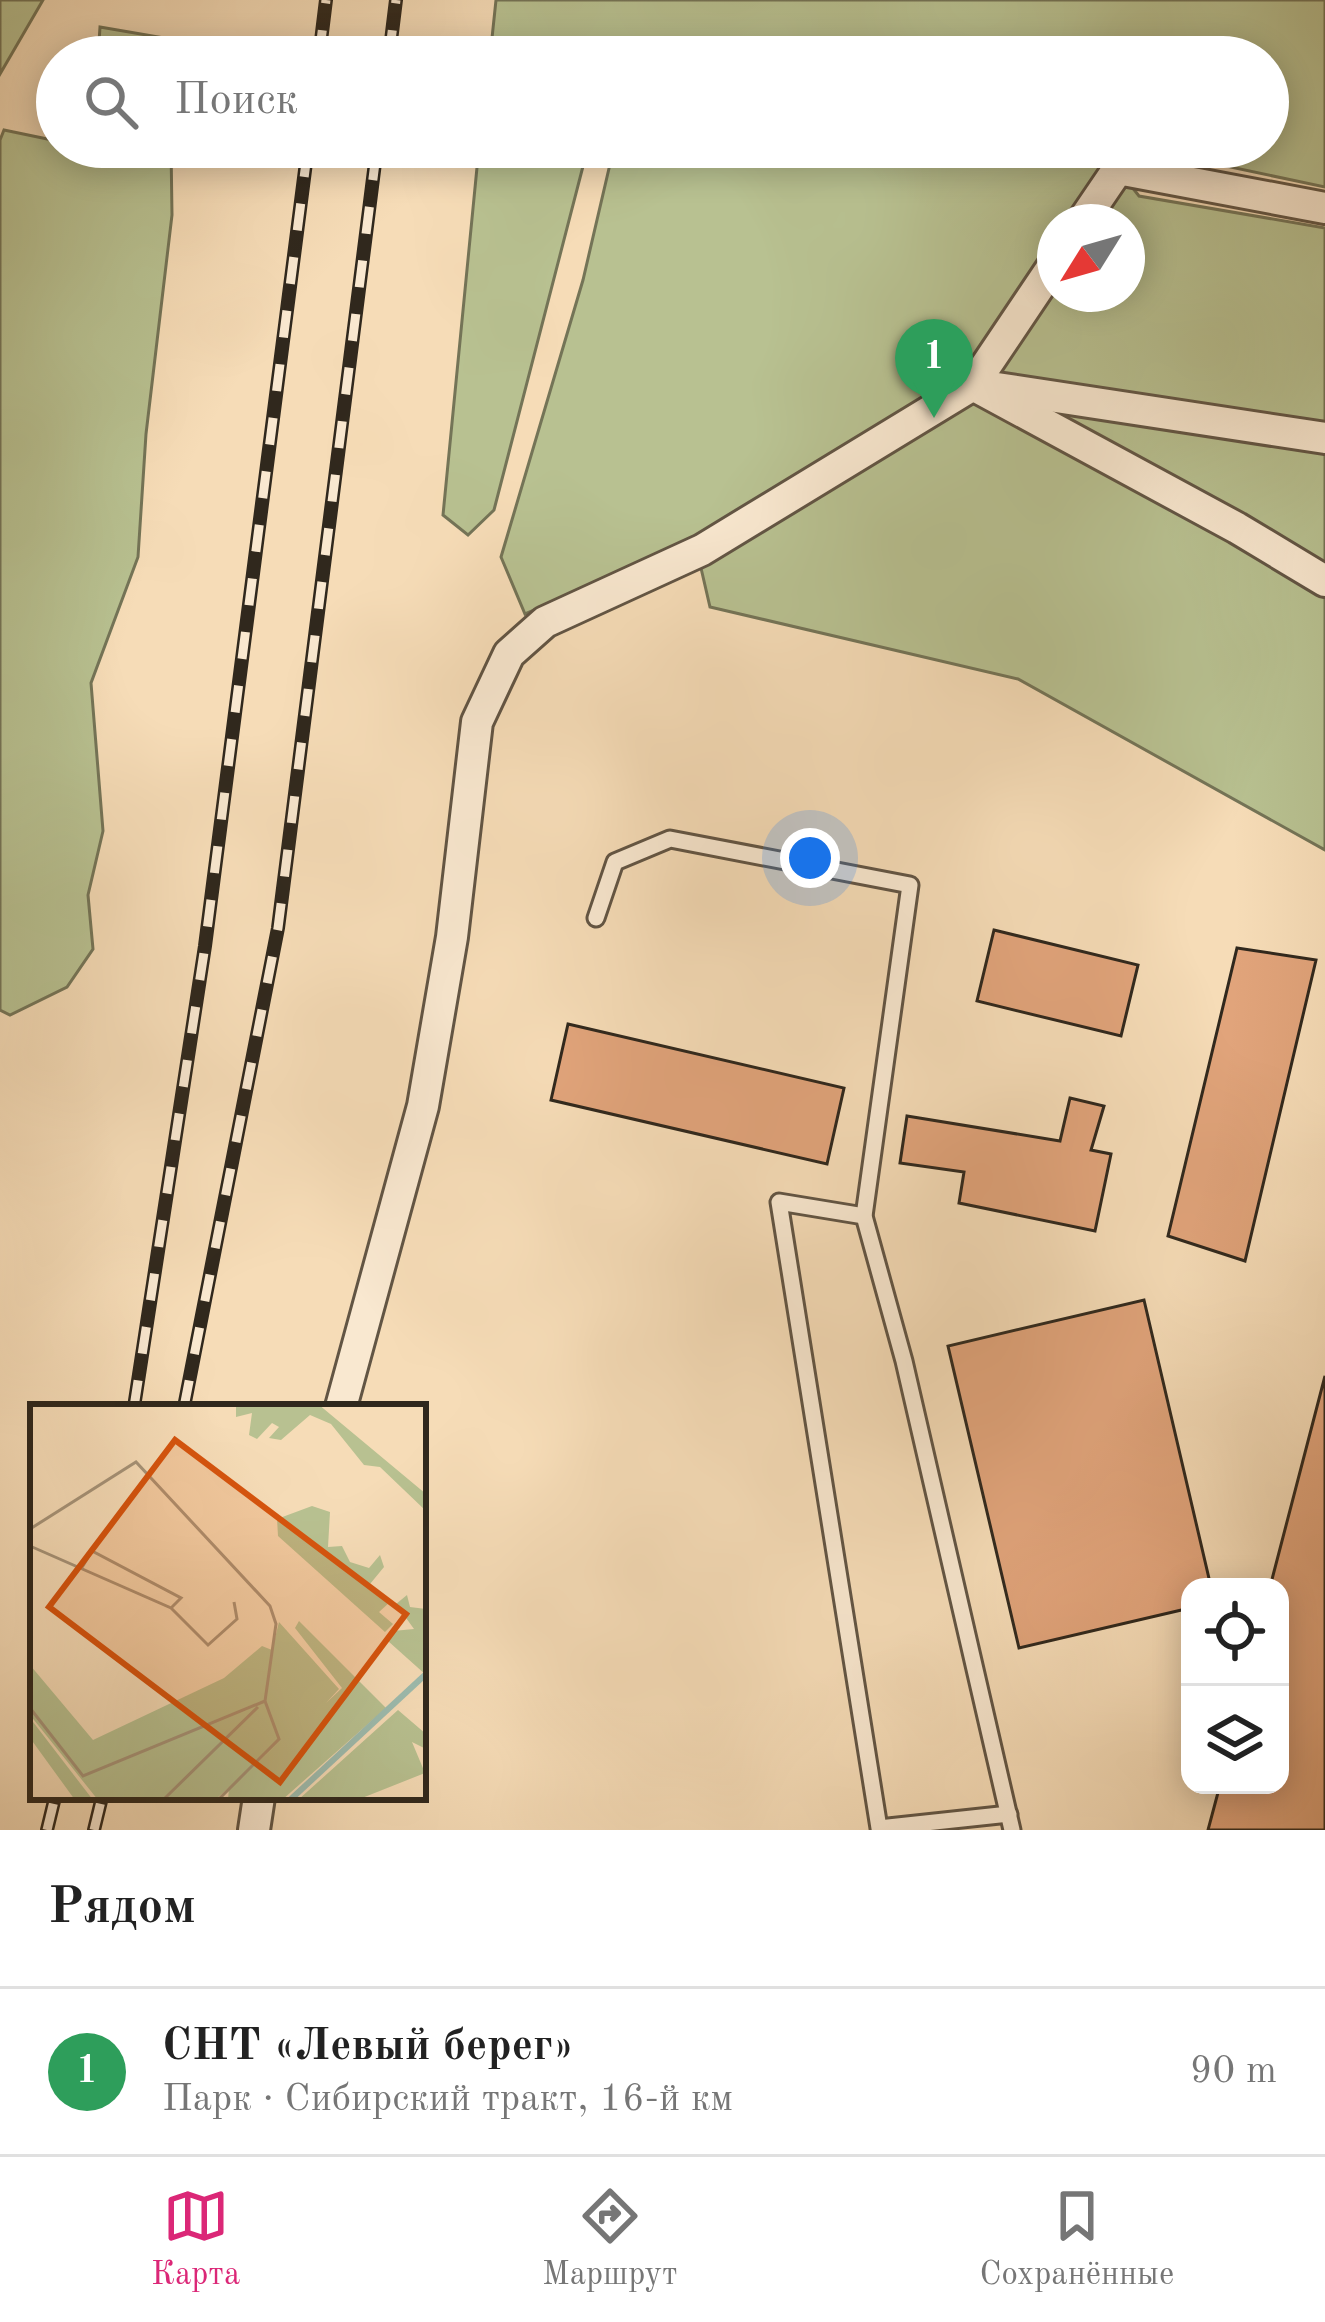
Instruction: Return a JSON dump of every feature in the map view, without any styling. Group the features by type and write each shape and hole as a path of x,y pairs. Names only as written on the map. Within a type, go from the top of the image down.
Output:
{"street":[{"path":"1094,204 1118,169 1325,208"},
{"path":"342,1404 423,1106 452,937 477,722 509,654 545,622 702,550 974,385 1037,289"},
{"path":"974,385 1325,438"},
{"path":"974,385 1325,581"},
{"path":"254,1830 259,1800"}],"lane":[{"path":"596,918 616,862 670,839 910,885 864,1216 904,1361 1010,1822 879,1828 779,1202 864,1216"}],"green space":[{"path":"0,0 43,0 0,74"},
{"path":"496,0 1325,0 1325,187 1235,168 1289,168 1289,36 492,36"},
{"path":"100,27 152,36 99,36"},
{"path":"4,130 36,137 36,168 171,168 172,215 146,434 138,557 91,683 103,831 88,895 93,949 67,987 10,1015 0,1010 0,140"},
{"path":"477,168 583,168 494,510 468,535 443,515"},
{"path":"609,168 1117,168 1139,196 1325,228 1325,850 1018,679 710,607 695,542 525,614 501,557 583,280"}],"building":[{"path":"994,930 1138,965 1121,1036 977,1001"},
{"path":"1237,948 1316,960 1245,1261 1168,1236"},
{"path":"568,1024 844,1088 827,1164 551,1100"},
{"path":"1070,1098 1104,1106 1091,1150 1111,1154 1095,1231 959,1203 964,1172 900,1163 907,1116 1060,1141"},
{"path":"1144,1300 1209,1578 1181,1578 1181,1610 1019,1648 948,1346"},
{"path":"1325,1376 1325,1830 1208,1830 1218,1794 1289,1794 1289,1578 1272,1578"}],"railway":[{"path":"322,36 326,0"},
{"path":"392,36 396,0"},
{"path":"134,1404 205,946 305,168"},
{"path":"185,1404 278,928 374,168"},
{"path":"47,1830 54,1800"},
{"path":"94,1830 101,1800"}],"place":[{"name":"СНТ «Левый берег»","path":"934,418"}]}
